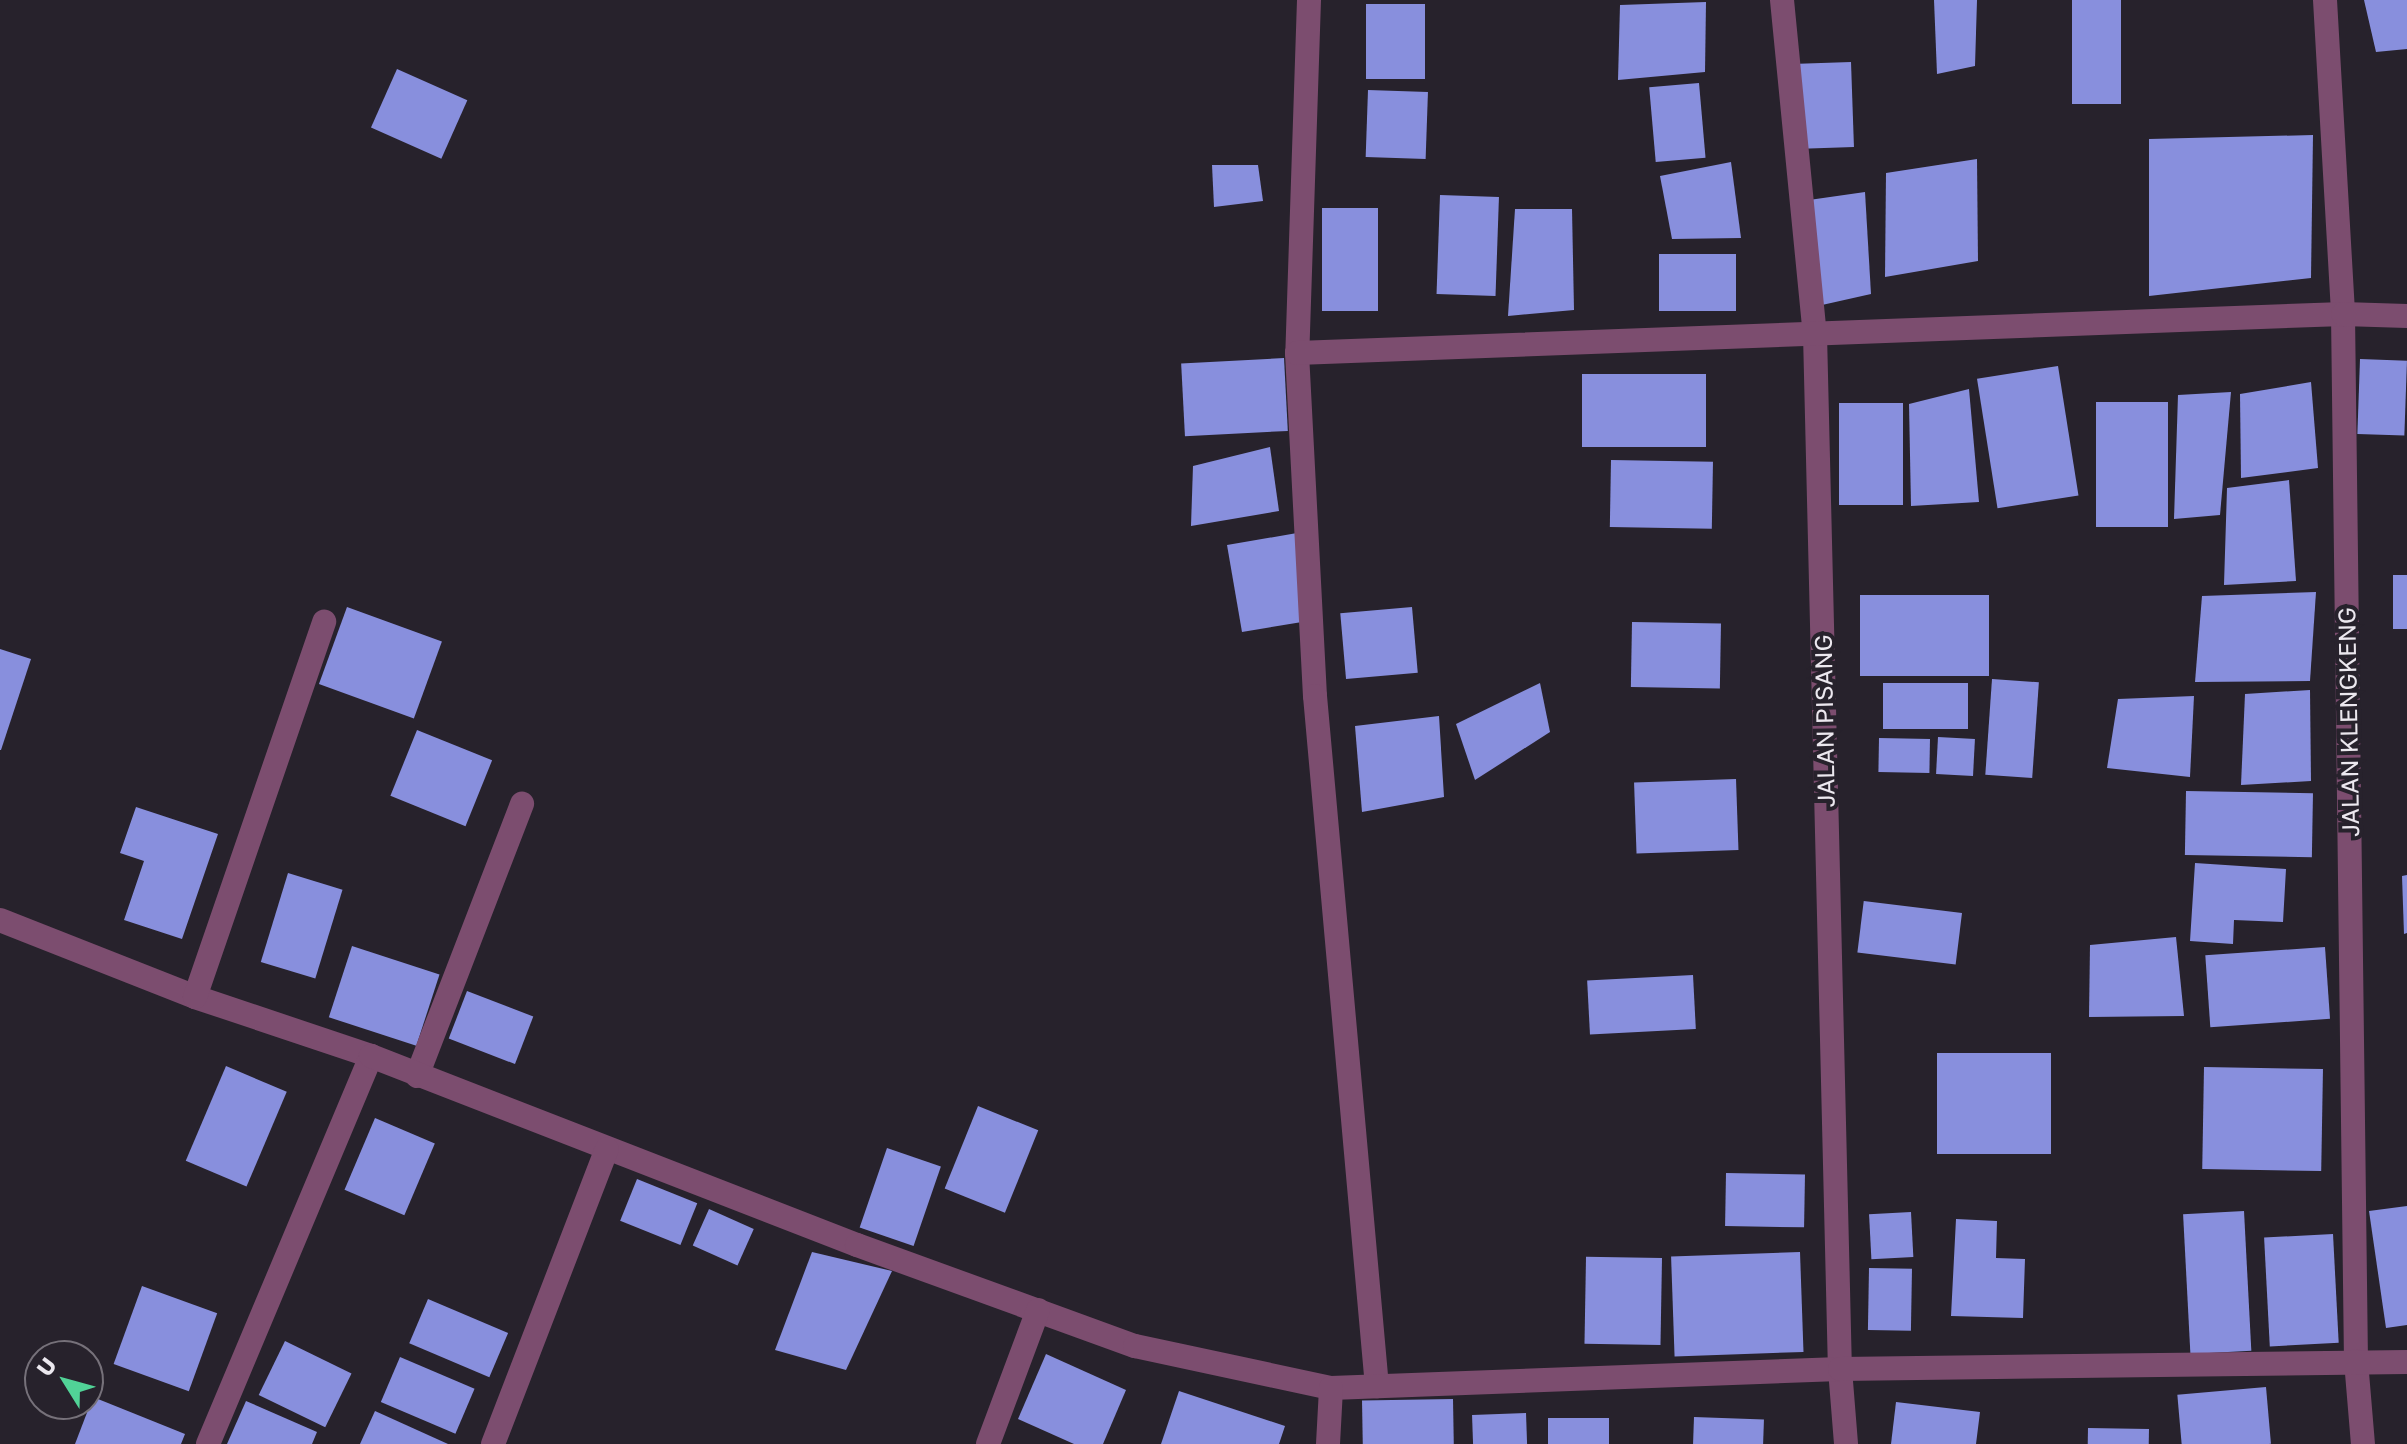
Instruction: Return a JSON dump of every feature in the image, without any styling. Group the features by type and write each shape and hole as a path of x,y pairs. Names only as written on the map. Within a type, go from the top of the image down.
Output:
{"street":[{"path":"1309,0 1297,353 1315,696 1377,1386"},
{"name":"JALAN PISANG","path":"1782,0 1815,334 1840,1369 1846,1444"},
{"name":"JALAN KLENGKENG","path":"2325,0 2343,314 2356,1361 2363,1444"},
{"path":"1297,353 2343,314 2407,316"},
{"path":"195,997 324,622"},
{"path":"417,1076 522,804"},
{"path":"0,920 195,997 371,1056 607,1149 1135,1346 1331,1388 1840,1369 2407,1362"},
{"path":"208,1444 371,1056"},
{"path":"493,1444 607,1149"},
{"path":"988,1444 1038,1310"},
{"path":"1328,1444 1331,1388"}],"building":[{"path":"1934,0 1977,0 1975,66 1937,74"},
{"path":"2072,0 2121,0 2121,104 2072,104"},
{"path":"2364,0 2407,0 2407,49 2376,52"},
{"path":"1706,2 1705,72 1618,80 1620,5"},
{"path":"1366,4 1425,4 1425,79 1366,79"},
{"path":"1851,62 1854,147 1802,149 1799,64"},
{"path":"397,69 467,100 441,159 371,127"},
{"path":"1699,83 1706,158 1656,162 1649,87"},
{"path":"1368,90 1428,92 1426,159 1366,157"},
{"path":"2313,135 2311,278 2149,296 2149,139"},
{"path":"1977,159 1978,261 1885,277 1886,173"},
{"path":"1731,162 1741,238 1672,239 1660,176"},
{"path":"1212,165 1258,165 1263,201 1214,207"},
{"path":"1865,192 1871,294 1822,305 1809,200"},
{"path":"1440,195 1499,197 1496,296 1437,294"},
{"path":"1322,208 1378,208 1378,311 1322,311"},
{"path":"1515,209 1572,209 1574,310 1508,316"},
{"path":"1659,254 1736,254 1736,311 1659,311"},
{"path":"1284,358 1288,431 1185,436 1181,363"},
{"path":"2360,359 2407,361 2404,436 2357,434"},
{"path":"2058,366 2078,495 1998,508 1977,379"},
{"path":"1582,374 1706,374 1706,447 1582,447"},
{"path":"2311,382 2318,468 2241,478 2240,394"},
{"path":"1969,389 1979,502 1911,506 1909,404"},
{"path":"2231,392 2220,515 2174,519 2178,395"},
{"path":"2096,402 2168,402 2168,527 2096,527"},
{"path":"1839,403 1903,403 1903,505 1839,505"},
{"path":"1270,447 1279,511 1191,526 1193,466"},
{"path":"1611,460 1713,462 1712,529 1610,527"},
{"path":"2289,480 2296,581 2224,585 2227,488"},
{"path":"1297,533 1302,622 1242,632 1227,545"},
{"path":"2393,575 2407,575 2407,629 2393,629"},
{"path":"2316,592 2310,681 2195,682 2202,596"},
{"path":"1860,595 1989,595 1989,676 1860,676"},
{"path":"347,607 442,642 414,719 319,684"},
{"path":"1412,607 1418,673 1346,679 1340,613"},
{"path":"1632,622 1721,624 1720,689 1631,687"},
{"path":"0,649 31,659 1,750 0,750"},
{"path":"1992,679 2039,682 2032,778 1985,775"},
{"path":"1540,683 1550,732 1475,780 1456,724"},
{"path":"1883,683 1968,683 1968,729 1883,729"},
{"path":"2310,690 2311,781 2241,785 2245,694"},
{"path":"2194,696 2190,777 2107,768 2118,699"},
{"path":"1439,716 1444,797 1362,812 1355,726"},
{"path":"417,730 492,760 466,826 390,796"},
{"path":"1938,737 1975,739 1973,776 1936,774"},
{"path":"1879,738 1930,739 1929,773 1878,772"},
{"path":"1736,779 1738,850 1637,854 1634,783"},
{"path":"2186,791 2313,793 2312,857 2185,855"},
{"path":"136,807 218,834 182,939 124,920 144,861 120,853"},
{"path":"2195,863 2286,869 2283,922 2234,920 2233,944 2190,941"},
{"path":"288,873 343,890 315,979 261,962"},
{"path":"2407,875 2407,933 2404,934 2402,876"},
{"path":"1864,901 1962,913 1956,965 1857,953"},
{"path":"2176,937 2184,1016 2089,1017 2090,945"},
{"path":"352,946 439,974 416,1046 329,1017"},
{"path":"2325,947 2330,1019 2210,1027 2205,955"},
{"path":"1693,975 1696,1029 1590,1034 1587,981"},
{"path":"467,991 533,1016 515,1064 449,1039"},
{"path":"1937,1053 2051,1053 2051,1154 1937,1154"},
{"path":"226,1066 287,1092 247,1187 186,1161"},
{"path":"2204,1067 2323,1069 2321,1171 2202,1169"},
{"path":"978,1106 1038,1130 1005,1213 945,1189"},
{"path":"375,1118 435,1143 404,1215 345,1190"},
{"path":"887,1148 941,1167 914,1246 860,1227"},
{"path":"1726,1173 1805,1174 1804,1227 1725,1226"},
{"path":"637,1179 697,1203 680,1245 620,1221"},
{"path":"2407,1206 2407,1325 2386,1328 2369,1211"},
{"path":"709,1209 754,1229 737,1265 693,1246"},
{"path":"2244,1211 2251,1351 2190,1354 2183,1214"},
{"path":"1911,1212 1913,1257 1871,1259 1869,1214"},
{"path":"1956,1219 1997,1221 1996,1258 2025,1259 2023,1318 1951,1316"},
{"path":"2333,1234 2339,1343 2270,1346 2264,1238"},
{"path":"812,1252 892,1271 846,1370 775,1350"},
{"path":"1800,1252 1803,1352 1675,1356 1671,1257"},
{"path":"1586,1257 1662,1258 1660,1345 1584,1344"},
{"path":"1869,1268 1912,1269 1911,1331 1868,1330"},
{"path":"142,1286 217,1313 189,1391 114,1364"},
{"path":"428,1299 508,1333 489,1377 409,1343"},
{"path":"285,1341 352,1373 325,1427 259,1395"},
{"path":"1046,1354 1126,1390 1103,1444 1074,1444 1018,1419"},
{"path":"400,1357 475,1389 455,1434 381,1402"},
{"path":"2266,1387 2271,1444 2182,1444 2177,1395"},
{"path":"1179,1391 1285,1426 1279,1444 1161,1444"},
{"path":"1453,1399 1454,1444 1363,1444 1362,1401"},
{"path":"104,1401 185,1434 181,1444 75,1444 84,1420 104,1420"},
{"path":"246,1401 317,1432 312,1444 227,1444"},
{"path":"1896,1402 1980,1412 1976,1444 1891,1444"},
{"path":"375,1411 448,1444 360,1444"},
{"path":"1526,1413 1527,1444 1473,1444 1472,1415"},
{"path":"1694,1417 1764,1419 1763,1444 1693,1444"},
{"path":"1548,1418 1609,1418 1609,1444 1548,1444"},
{"path":"2088,1428 2149,1429 2149,1444 2088,1444"}]}
